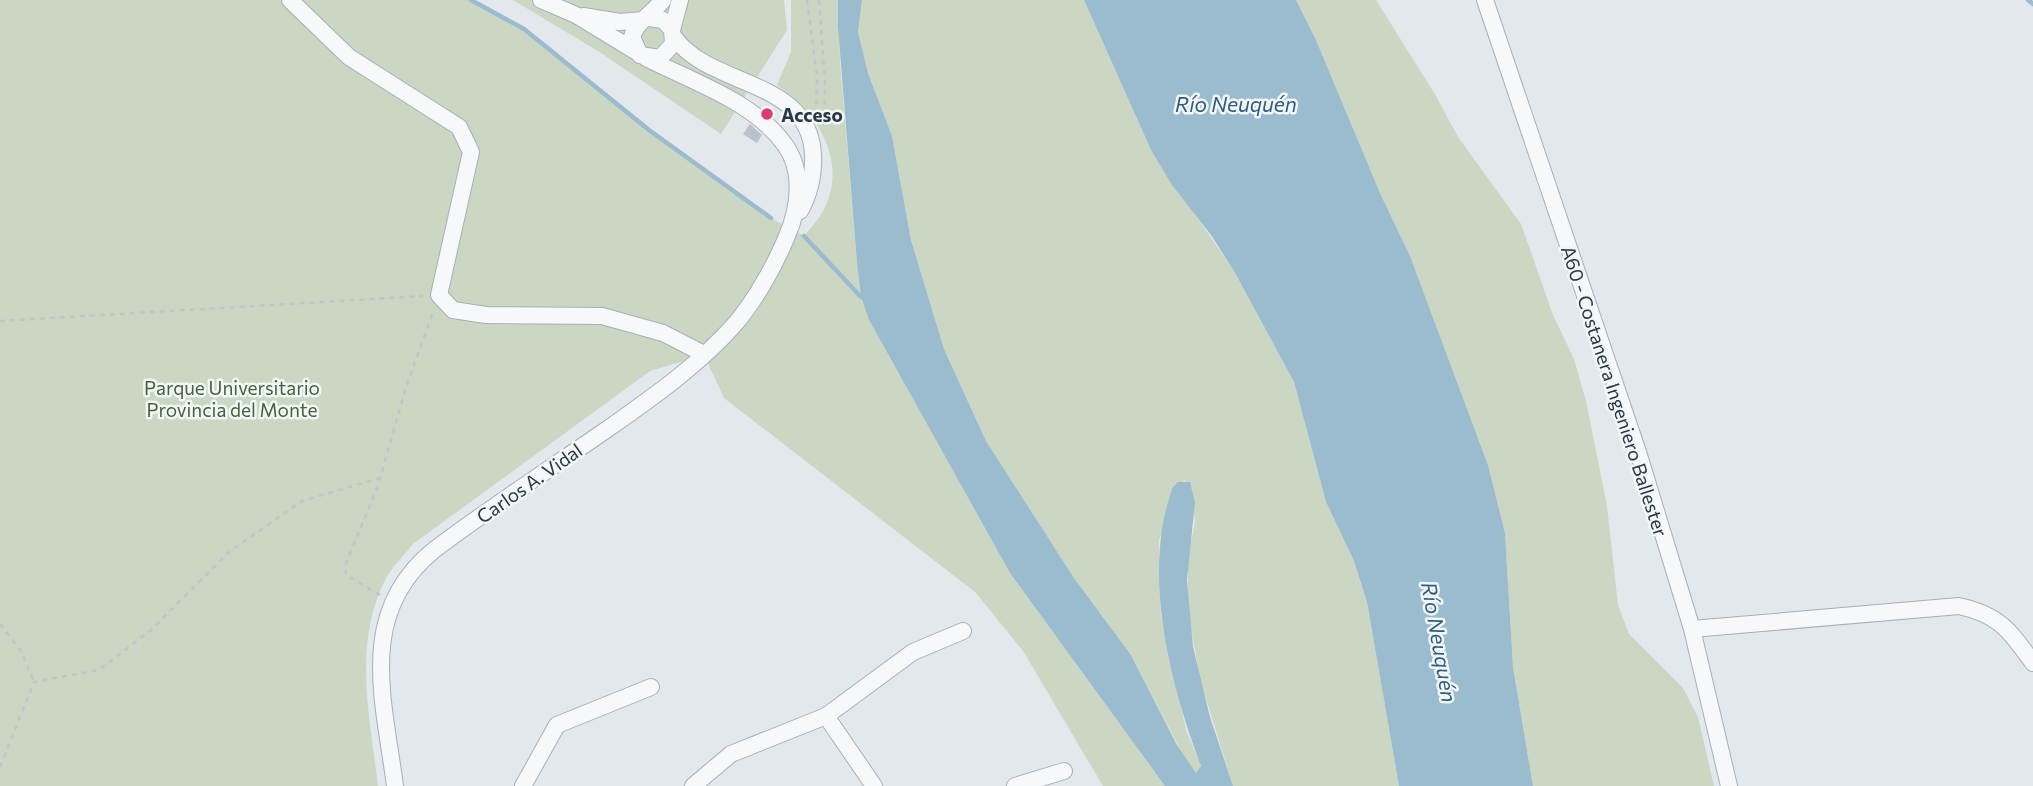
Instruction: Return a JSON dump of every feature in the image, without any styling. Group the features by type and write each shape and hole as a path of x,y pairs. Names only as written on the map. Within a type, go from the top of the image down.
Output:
{"street":[{"path":"290,0 349,57 459,127 471,152 439,295 453,310 486,315 602,316 663,333 704,354"},
{"path":"541,0 576,15 643,56 737,105 779,136 790,152 797,177 796,205 790,229"},
{"path":"643,56 632,37 663,0"},
{"path":"643,56 665,55 673,34 680,0"},
{"name":"A60 - Costanera Ingeniero Ballester","path":"1485,0 1625,412 1692,629 1729,786"},
{"path":"576,15 620,22 663,20 700,61 754,85 787,104 803,119 817,137 811,183 790,229"},
{"name":"Carlos A. Vidal","path":"395,786 380,658 383,629 392,602 414,569 435,550 647,401 704,354 743,313 790,229"},
{"path":"1692,629 1959,607 1983,611 2007,627 2033,663"},
{"path":"693,786 730,754 826,716 913,652 963,631"},
{"path":"523,786 557,725 652,687"},
{"path":"826,716 874,786"},
{"path":"1015,786 1064,771"}],"path":[{"path":"807,0 818,89 817,137"},
{"path":"817,137 825,85 818,0"},
{"path":"0,321 439,295 405,387 380,478 345,566 346,575 392,602"},
{"path":"34,682 99,670 150,630 229,552 302,501 380,478"},
{"path":"0,624 22,652 34,682 0,767"}],"green space":[{"name":"Parque Universitario Provincia del Monte","path":"0,0 471,0 524,29 649,130 771,218 804,236 826,205 833,170 830,153 815,122 804,108 777,85 791,52 791,0 838,0 840,61 857,263 861,297 869,320 1010,573 1165,786 1103,786 1023,651 975,592 724,398 704,355 650,371 413,544 392,569 376,603 366,655 368,707 378,786 0,786"},
{"path":"513,0 784,0 787,30 721,134 601,53"},
{"path":"862,0 1084,0 1151,150 1234,271 1294,382 1326,502 1354,561 1367,602 1399,786 1233,786 1200,679 1188,612 1188,556 1195,523 1192,488 1184,480 1159,540 1161,615 1186,730 1201,766 1198,773 1191,770 1131,655 1074,578 986,441 944,349 911,240 892,136 868,73 858,32"},
{"path":"1296,0 1376,0 1436,96 1458,137 1521,224 1553,315 1574,359 1586,401 1607,506 1618,605 1629,634 1683,688 1698,717 1714,786 1533,786 1513,667 1505,533 1488,465 1410,256"}],"water":[{"path":"838,0 862,0 858,32 868,73 892,136 911,240 944,349 986,441 1074,578 1131,655 1177,745 1196,773 1201,766 1170,664 1160,591 1164,520 1173,487 1178,482 1190,482 1195,502 1187,580 1193,647 1210,717 1233,786 1165,786 1010,573 869,320 861,297 857,263 838,27"},
{"name":"Río Neuquén","path":"1084,0 1296,0 1410,256 1488,465 1505,533 1513,667 1533,786 1399,786 1367,602 1354,561 1326,502 1294,382 1234,271 1211,235 1172,185 1151,150"}],"building":[{"path":"750,124 762,135 757,143 743,134"}],"waterway":[{"path":"471,0 524,29 649,130 771,218"},
{"path":"2028,0 2033,4"},
{"path":"804,236 861,297"}],"place":[{"name":"Acceso","path":"767,114"}]}
